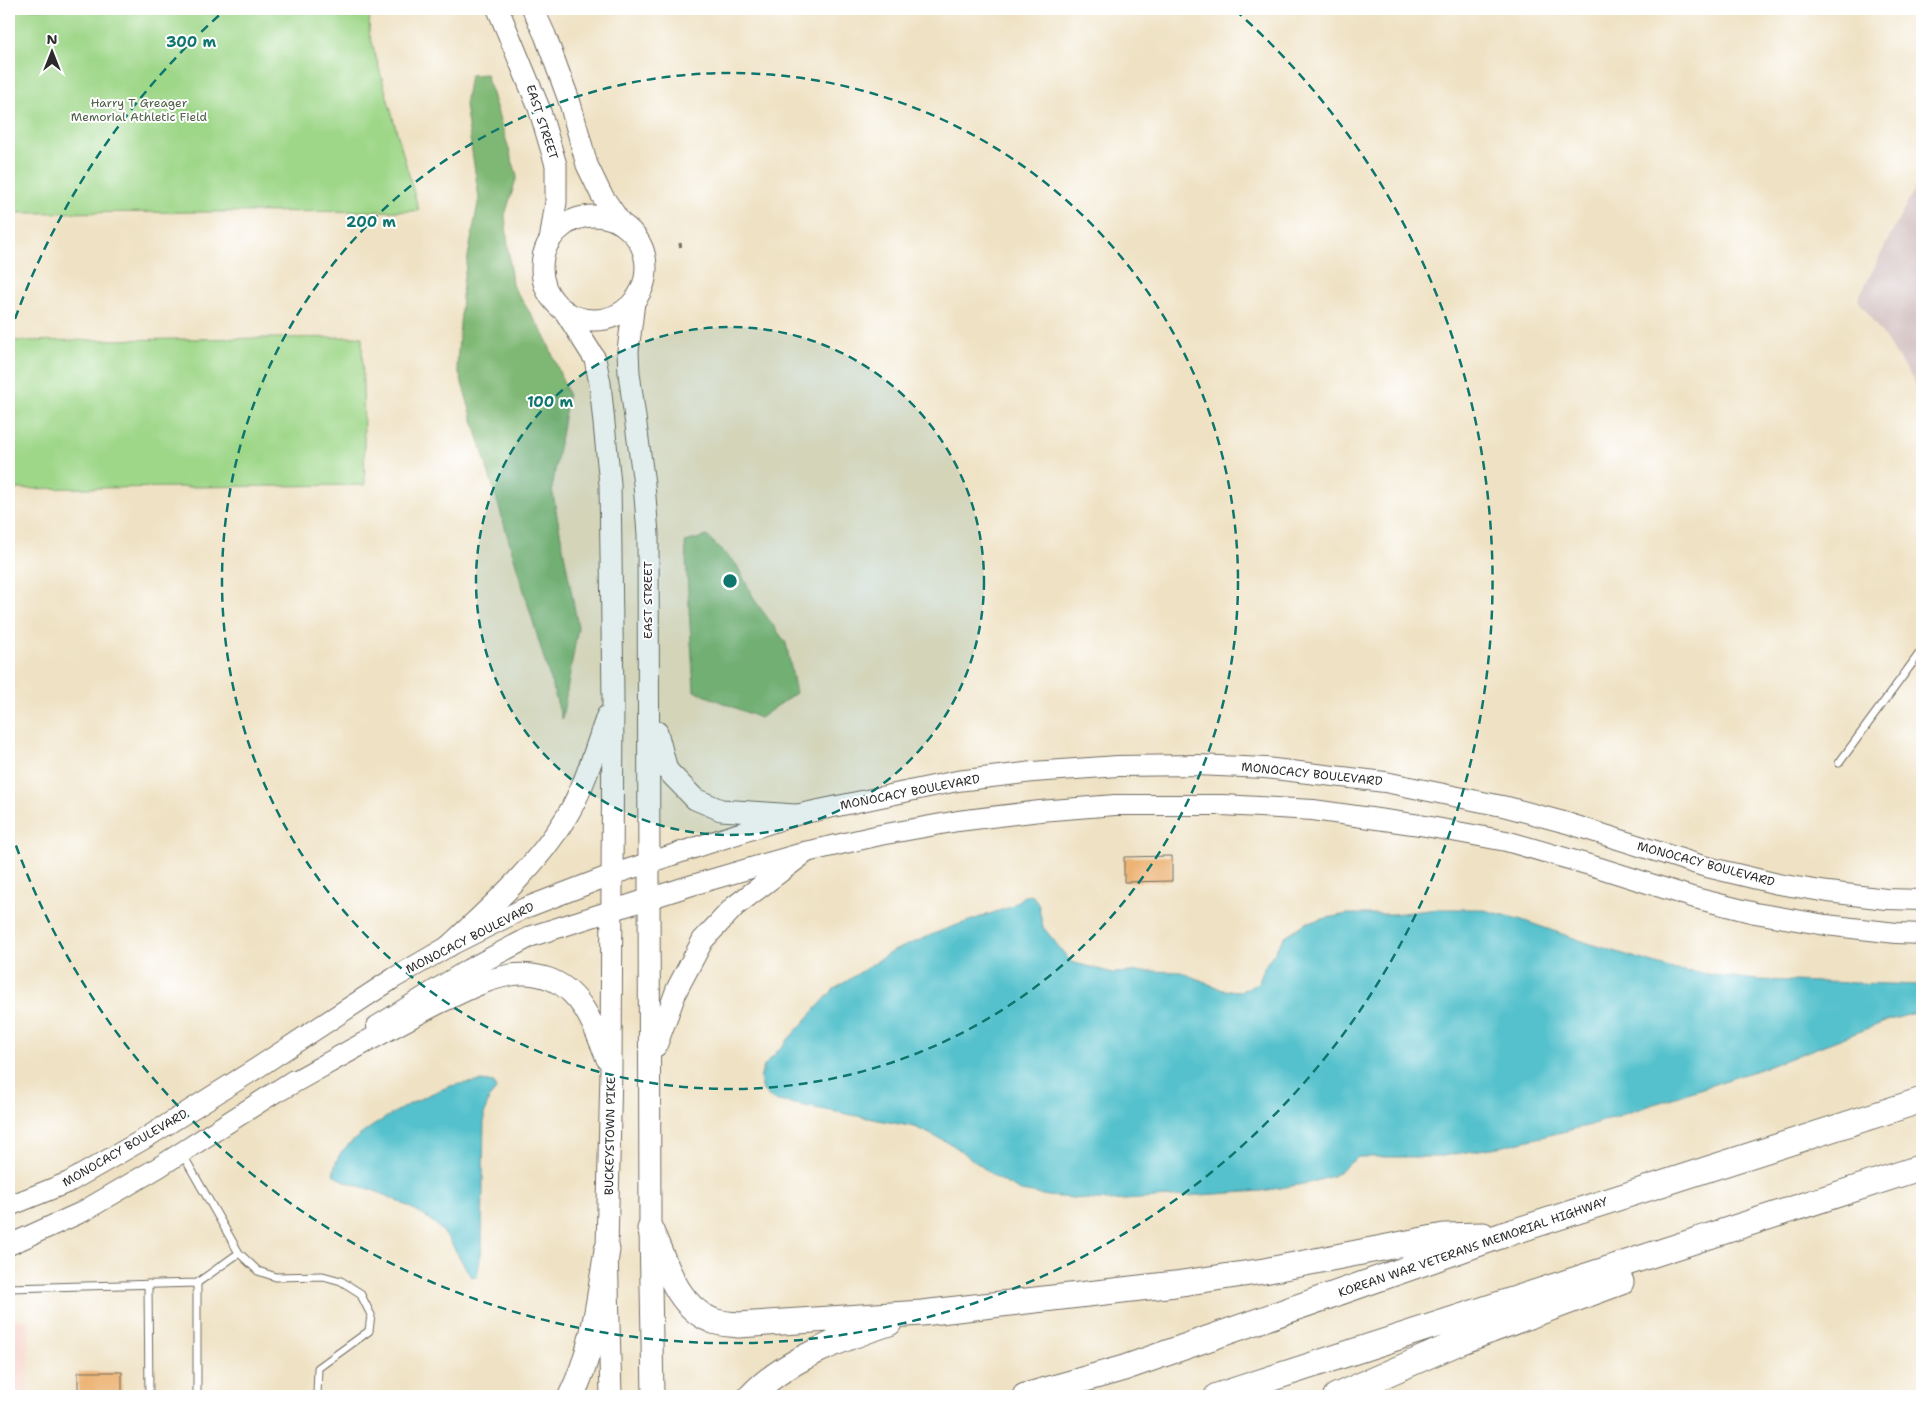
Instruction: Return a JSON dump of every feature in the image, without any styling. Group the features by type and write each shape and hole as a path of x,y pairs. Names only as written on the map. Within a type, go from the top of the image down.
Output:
{"highway":[{"name":"KOREAN WAR VETERANS MEMORIAL HIGHWAY","path":"1025,1396 1124,1368 1503,1235 1922,1100"},
{"path":"1217,1396 1912,1171"},
{"path":"1336,1396 1462,1341 1912,1171"},
{"path":"650,1229 675,1285 691,1309 712,1321 738,1325 922,1312 1175,1284 1264,1270 1444,1236 1503,1235"},
{"path":"572,1396 582,1374 592,1339 607,1250"},
{"path":"751,1396 762,1384 809,1355 864,1332 922,1312"}],"main road":[{"name":"EAST STREET","path":"498,9 539,108 556,165 556,202 550,240"},
{"path":"533,9 545,35 570,103 587,166 601,194 620,222 632,232 642,245 647,264 644,286 634,302 622,313 606,319 583,319 564,310"},
{"path":"611,875 613,697 610,484 600,383 595,359 564,310 550,297 544,281 542,267 544,254 550,240 563,226 577,219 597,216 620,222"},
{"name":"EAST STREET","path":"634,302 628,366 644,484 648,534 650,899"},
{"path":"449,946 516,884 542,853 568,814 588,770 613,697"},
{"path":"648,700 667,770 695,799 720,810 795,815"},
{"name":"MONOCACY BOULEVARD","path":"9,1206 69,1182 144,1139 394,978 449,946 525,908 611,875 795,815 957,781 1033,772 1118,766 1197,765 1265,768 1385,782 1472,799 1567,823 1703,866 1778,884 1886,899 1922,900"},
{"path":"9,1245 82,1212 181,1153 407,1007 469,969 532,936 689,886 806,852 958,820 1115,805 1222,805 1313,810 1420,825 1506,841 1695,898 1755,912 1826,925 1922,934"},
{"path":"650,1060 676,989 703,940 735,906 806,852"},
{"name":"BUCKEYSTOWN PIKE","path":"611,875 611,1069 607,1250 611,1396"},
{"path":"650,899 650,1229 653,1396"},
{"path":"280,1090 414,1016 478,984 512,975 530,974 538,976 552,980 567,989 581,1003 592,1021 611,1069"}],"lane":[{"path":"1839,763 1922,650"},
{"path":"181,1153 239,1253 258,1270 276,1277 323,1276 341,1281 360,1293 370,1314 370,1332 318,1368 316,1396"},
{"path":"9,1288 197,1283 239,1253"},
{"path":"197,1283 197,1396"},
{"path":"148,1284 149,1396"}],"path":[{"path":"680,243 681,250"}],"shaded area":[{"path":"1922,174 1922,393 1858,299"},
{"path":"9,1320 29,1320 29,1396 9,1396"}],"green space":[{"name":"Harry T Greager Memorial Athletic Field","path":"9,9 370,9 369,32 419,211 9,213"},
{"path":"486,74 517,176 505,215 512,285 545,336 568,394 552,489 578,627 562,719 457,366 463,283 479,198 465,105 470,75"},
{"path":"362,337 365,485 9,489 9,341"},
{"path":"707,536 736,564 756,602 786,643 796,693 760,718 694,691 685,542"}],"water":[{"path":"1032,895 1038,903 1043,927 1071,962 1113,973 1181,972 1223,990 1241,991 1258,983 1265,966 1285,936 1308,922 1347,914 1393,914 1439,909 1480,909 1519,919 1591,944 1676,970 1757,980 1922,985 1922,1011 1890,1020 1769,1066 1591,1125 1504,1146 1436,1157 1358,1157 1333,1176 1309,1183 1262,1191 1109,1201 1048,1196 1021,1191 998,1179 953,1145 915,1127 773,1100 763,1091 760,1078 764,1066 833,990 891,952 943,930 1010,907 1024,896"},
{"path":"482,1081 494,1083 496,1090 489,1098 484,1115 482,1248 477,1277 472,1277 443,1231 429,1219 396,1200 348,1182 333,1174 335,1164 343,1150 378,1122 407,1105 448,1087"}],"building":[{"path":"1172,856 1172,881 1124,882 1124,857"},
{"path":"78,1372 122,1372 122,1396 78,1396"}]}
